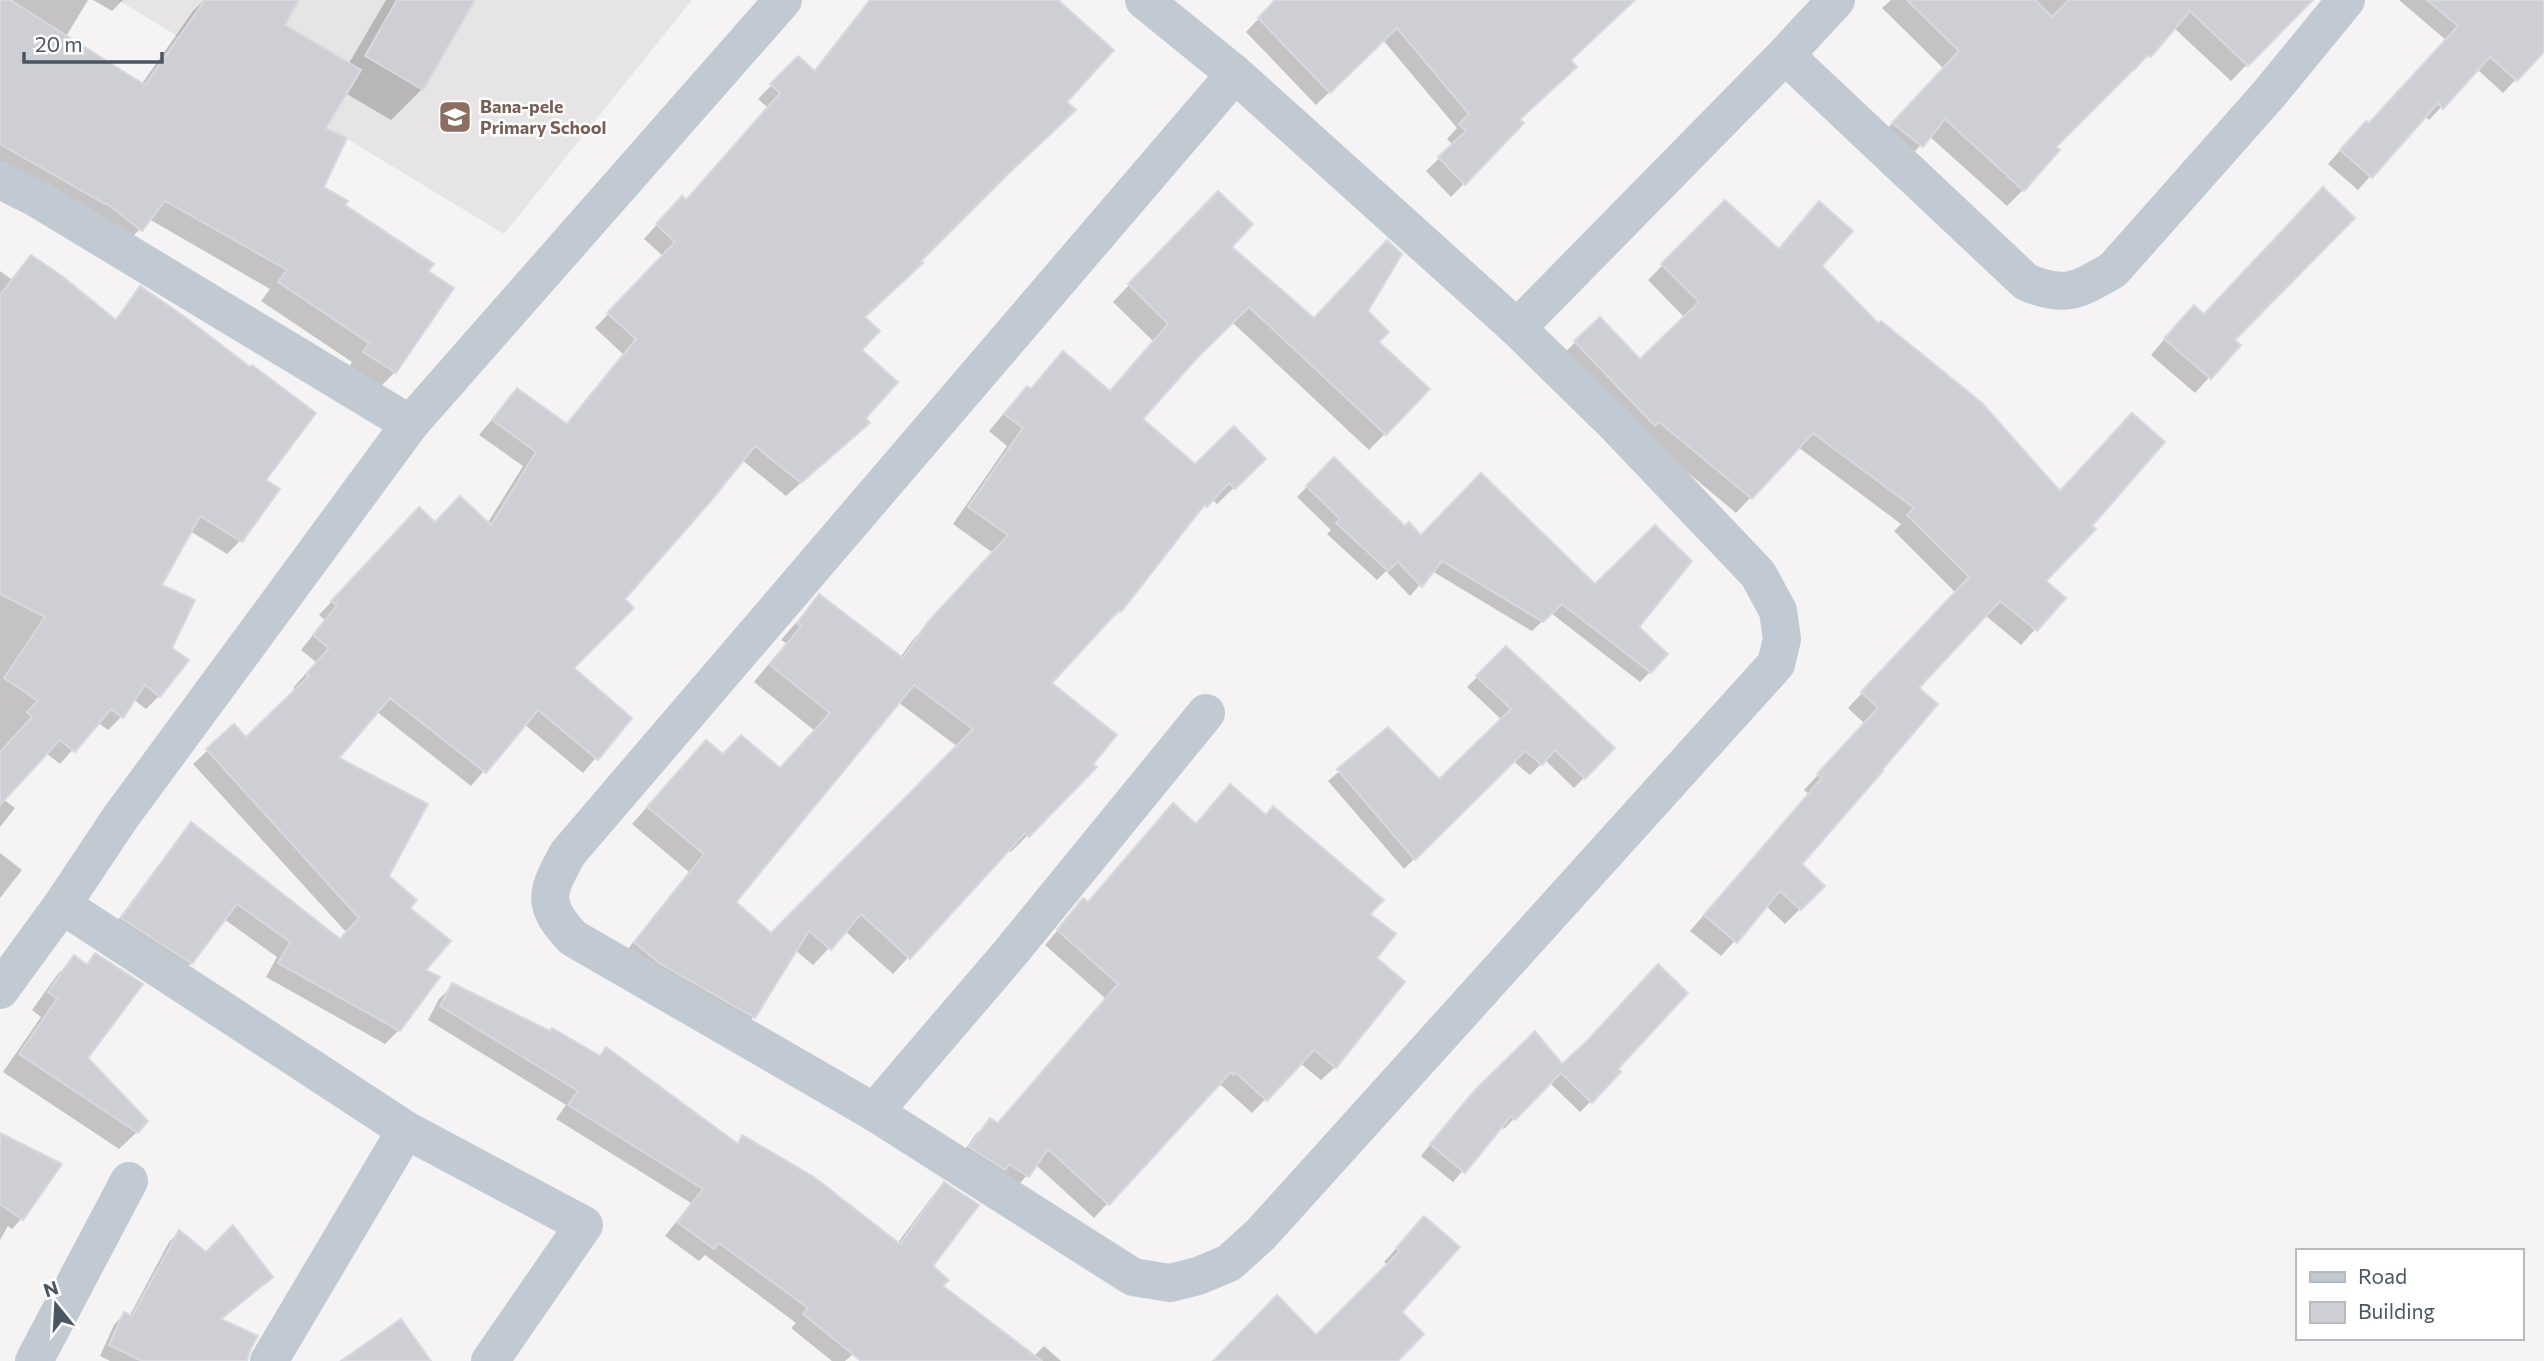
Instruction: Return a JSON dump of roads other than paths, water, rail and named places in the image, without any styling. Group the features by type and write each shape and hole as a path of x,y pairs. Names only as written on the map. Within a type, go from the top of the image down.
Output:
{"street":[{"path":"0,990 62,905 120,818 410,424 783,0"},
{"path":"1144,0 1235,74 1517,328 1615,424 1758,574 1777,611 1782,639 1776,664 1271,1224 1229,1263 1198,1276 1170,1283 1133,1277 874,1112 573,938 557,922 550,905 551,883 568,853 1235,74"},
{"path":"1517,328 1836,0"},
{"path":"1785,55 2026,282 2057,292 2083,287 2113,270 2269,94 2346,0"},
{"path":"0,180 36,198 410,424"},
{"path":"874,1112 1011,953 1206,713"},
{"path":"62,905 406,1130 584,1225 490,1361"},
{"path":"269,1361 406,1130"},
{"path":"34,1361 129,1181"}],"place":[{"name":"Bana-pele Primary School","path":"455,117"}]}
